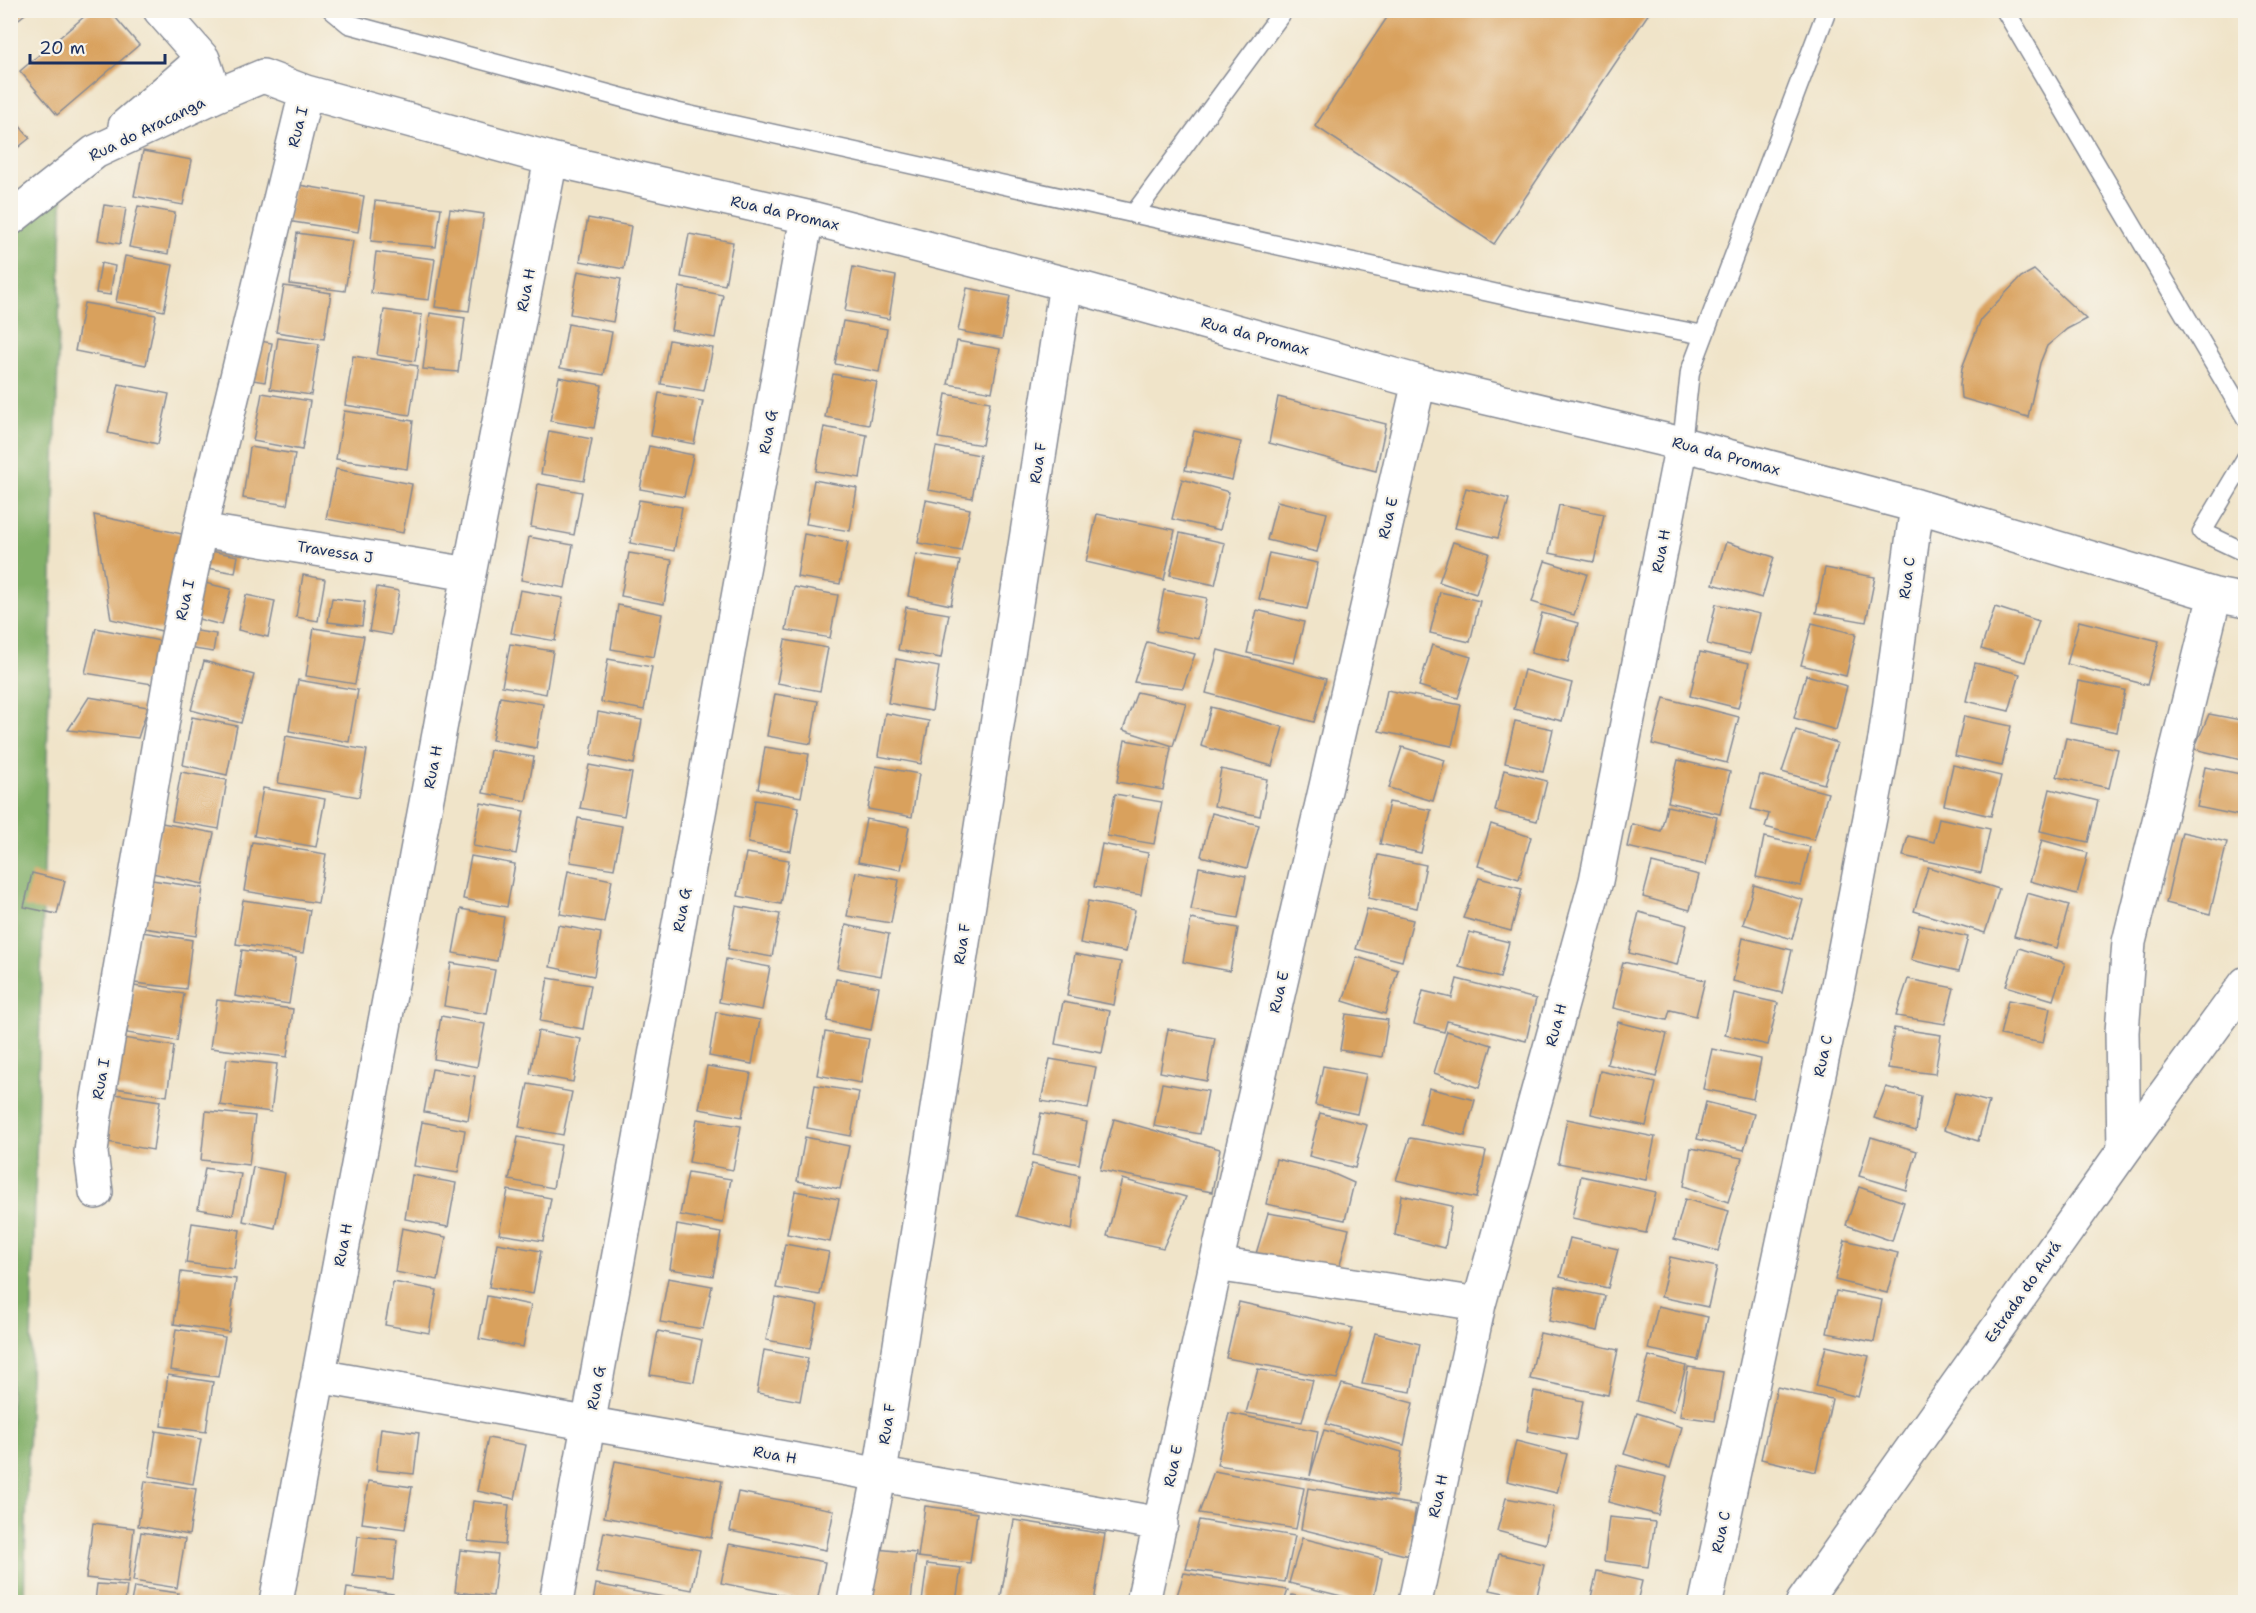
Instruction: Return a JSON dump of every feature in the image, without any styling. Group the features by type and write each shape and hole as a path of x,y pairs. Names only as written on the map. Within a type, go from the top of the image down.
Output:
{"street":[{"path":"160,10 203,59 215,96"},
{"path":"94,152 203,59"},
{"name":"Rua do Aracanga","path":"10,219 94,152 263,76"},
{"name":"Rua da Promax","path":"263,76 306,92 551,159 807,218 1066,284 1419,382 1682,444 1917,506 2230,598"},
{"name":"Rua I","path":"96,1192 92,1154 95,1115 174,655 200,530 306,92"},
{"name":"Rua H","path":"276,1602 469,574 551,159"},
{"name":"Rua G","path":"556,1602 807,218"},
{"name":"Rua F","path":"854,1602 880,1473 1066,284"},
{"name":"Rua E","path":"1143,1602 1216,1264 1419,382"},
{"name":"Rua H","path":"1415,1602 1479,1304 1596,881 1682,444"},
{"name":"Rua C","path":"1706,1602 1840,974 1885,739 1917,506"},
{"name":"Travessa J","path":"200,530 469,574"},
{"path":"2124,1150 2122,1032 2129,942 2230,598"},
{"name":"Estrada do Aurá","path":"1803,1602 2124,1150 2246,983"},
{"path":"1216,1264 1479,1304"},
{"name":"Rua H","path":"318,1376 1161,1524"}],"lane":[{"path":"332,10 349,24 675,112 1534,303 1704,335"},
{"path":"1134,214 1284,10"},
{"path":"1682,444 1690,372 1827,10"},
{"path":"2005,10 2246,418"},
{"path":"2246,458 2202,532 2246,553"}],"green space":[{"path":"63,177 24,1602 11,1602 10,221"}],"building":[{"path":"10,10 30,10 10,26"},
{"path":"92,10 109,10 139,45 57,115 20,71"},
{"path":"1392,10 1651,10 1494,244 1315,126"},
{"path":"10,115 30,138 10,154"},
{"path":"143,151 192,160 183,205 134,196"},
{"path":"293,184 364,196 358,232 287,221"},
{"path":"375,201 441,208 436,247 371,241"},
{"path":"104,205 126,208 120,244 98,240"},
{"path":"138,206 175,213 168,254 129,247"},
{"path":"450,209 484,214 469,311 435,307"},
{"path":"588,218 631,226 624,269 580,261"},
{"path":"297,233 353,241 345,291 290,284"},
{"path":"689,234 733,242 725,285 681,277"},
{"path":"376,252 435,259 429,300 371,293"},
{"path":"125,256 173,265 164,311 116,302"},
{"path":"101,263 115,266 110,295 96,293"},
{"path":"853,267 896,276 889,319 845,311"},
{"path":"2034,270 2086,319 2067,329 2047,346 2040,363 2028,417 1961,398 1962,368 1981,319 2021,277"},
{"path":"578,271 621,279 613,322 570,314"},
{"path":"284,286 331,293 324,339 276,332"},
{"path":"679,287 723,295 715,338 671,330"},
{"path":"967,288 1010,296 1002,339 958,331"},
{"path":"84,303 156,315 146,365 75,351"},
{"path":"384,310 422,315 415,361 377,355"},
{"path":"430,313 465,318 458,372 423,369"},
{"path":"843,321 887,329 879,372 835,364"},
{"path":"568,324 612,332 604,375 560,368"},
{"path":"278,338 319,344 311,395 270,389"},
{"path":"254,340 272,343 265,382 247,379"},
{"path":"669,340 713,348 704,391 661,384"},
{"path":"957,341 1000,349 992,392 948,384"},
{"path":"353,356 418,366 410,415 345,405"},
{"path":"833,374 877,382 869,425 825,417"},
{"path":"559,377 602,385 594,428 550,421"},
{"path":"119,384 169,394 158,444 108,433"},
{"path":"262,393 310,401 302,450 253,441"},
{"path":"659,393 703,401 694,444 651,436"},
{"path":"946,394 990,402 982,445 938,438"},
{"path":"1278,397 1386,424 1376,471 1269,443"},
{"path":"344,411 413,421 407,469 336,459"},
{"path":"824,427 867,435 860,478 816,471"},
{"path":"549,431 592,439 584,481 541,474"},
{"path":"1194,431 1241,442 1232,480 1185,470"},
{"path":"649,446 693,455 684,497 640,489"},
{"path":"250,447 295,454 287,505 243,498"},
{"path":"936,447 980,455 972,498 928,490"},
{"path":"336,469 412,484 403,533 326,519"},
{"path":"1182,479 1229,492 1220,530 1172,519"},
{"path":"814,480 857,488 850,531 806,524"},
{"path":"538,484 582,492 574,535 531,527"},
{"path":"1466,488 1509,499 1498,538 1455,528"},
{"path":"639,500 682,507 674,551 630,543"},
{"path":"926,500 970,509 961,551 918,543"},
{"path":"1277,501 1327,513 1317,552 1267,540"},
{"path":"1559,505 1604,514 1594,562 1549,553"},
{"path":"1097,514 1175,530 1164,580 1086,562"},
{"path":"94,515 182,534 162,631 111,619"},
{"path":"1180,533 1225,543 1215,585 1170,575"},
{"path":"804,534 848,542 840,584 797,577"},
{"path":"529,537 573,545 565,588 521,580"},
{"path":"1453,542 1489,553 1476,594 1439,582"},
{"path":"1726,542 1774,557 1762,598 1713,584"},
{"path":"199,549 238,556 235,573 196,566"},
{"path":"629,553 672,560 664,604 621,596"},
{"path":"1269,553 1318,563 1307,609 1259,599"},
{"path":"916,554 960,561 951,605 908,596"},
{"path":"1545,561 1587,574 1574,615 1532,602"},
{"path":"1825,568 1875,577 1866,622 1816,613"},
{"path":"303,575 325,579 318,621 296,617"},
{"path":"196,581 231,589 222,625 187,616"},
{"path":"377,587 399,591 391,635 369,631"},
{"path":"794,587 838,595 830,638 786,630"},
{"path":"520,590 563,598 555,641 511,633"},
{"path":"1164,590 1207,598 1199,639 1156,631"},
{"path":"1440,592 1480,601 1470,642 1430,633"},
{"path":"246,595 275,601 268,637 238,630"},
{"path":"332,598 365,602 362,626 328,622"},
{"path":"1716,604 1760,614 1750,654 1707,644"},
{"path":"618,605 662,614 654,657 611,649"},
{"path":"906,607 949,614 941,658 898,650"},
{"path":"1995,607 2039,621 2025,662 1981,649"},
{"path":"1257,610 1304,622 1294,663 1247,653"},
{"path":"1542,613 1578,623 1568,662 1531,653"},
{"path":"2079,621 2159,641 2147,685 2067,664"},
{"path":"1812,623 1856,634 1846,676 1801,665"},
{"path":"96,628 170,643 158,685 85,673"},
{"path":"314,628 364,636 355,684 306,676"},
{"path":"185,629 216,634 213,652 181,647"},
{"path":"785,640 828,648 820,691 777,683"},
{"path":"1147,642 1195,654 1183,688 1134,682"},
{"path":"510,644 553,651 546,694 502,686"},
{"path":"1432,645 1471,657 1458,698 1419,686"},
{"path":"1218,650 1326,679 1314,722 1206,693"},
{"path":"1700,652 1749,663 1738,708 1690,696"},
{"path":"608,659 652,667 644,710 601,702"},
{"path":"896,659 939,667 932,711 888,703"},
{"path":"204,661 254,675 241,723 191,710"},
{"path":"1975,663 2020,674 2009,711 1966,701"},
{"path":"1524,670 1572,683 1562,721 1514,709"},
{"path":"1806,675 1847,686 1836,730 1794,718"},
{"path":"298,680 358,690 349,742 289,731"},
{"path":"2078,681 2125,690 2117,732 2070,723"},
{"path":"1387,690 1461,705 1452,746 1379,731"},
{"path":"1137,692 1186,703 1173,746 1123,730"},
{"path":"775,694 818,701 811,744 767,736"},
{"path":"89,697 148,707 138,738 68,730"},
{"path":"500,697 543,704 536,748 492,740"},
{"path":"1664,698 1739,717 1727,763 1652,744"},
{"path":"1211,707 1283,727 1272,766 1201,746"},
{"path":"598,712 642,720 634,764 591,755"},
{"path":"885,713 929,721 921,764 878,756"},
{"path":"2209,714 2246,721 2246,761 2194,749"},
{"path":"1964,716 2011,726 2002,766 1955,756"},
{"path":"192,717 237,726 227,775 183,765"},
{"path":"1515,721 1553,729 1543,772 1505,763"},
{"path":"1796,730 1837,743 1824,784 1782,772"},
{"path":"286,736 367,750 359,797 278,783"},
{"path":"2066,738 2118,749 2109,788 2057,777"},
{"path":"1125,740 1171,748 1163,790 1117,782"},
{"path":"765,747 809,754 801,797 758,789"},
{"path":"1402,747 1445,760 1433,801 1389,788"},
{"path":"490,750 534,757 526,801 483,793"},
{"path":"1678,760 1730,772 1720,814 1668,802"},
{"path":"589,765 632,773 624,816 580,808"},
{"path":"1953,765 2001,776 1991,816 1944,805"},
{"path":"876,766 919,774 912,817 868,809"},
{"path":"2205,767 2246,775 2246,817 2197,807"},
{"path":"1221,769 1267,779 1260,816 1214,806"},
{"path":"1504,770 1547,781 1537,821 1495,811"},
{"path":"181,772 227,780 219,829 172,821"},
{"path":"1760,775 1828,793 1814,840 1765,827 1769,814 1751,809"},
{"path":"263,788 325,799 316,847 254,836"},
{"path":"2050,789 2098,801 2088,842 2040,831"},
{"path":"1115,794 1162,802 1154,844 1107,836"},
{"path":"755,800 799,807 791,851 748,843"},
{"path":"1389,802 1431,810 1421,853 1380,844"},
{"path":"481,803 524,811 516,854 473,846"},
{"path":"1667,806 1717,817 1706,865 1627,847 1632,824 1661,831"},
{"path":"1212,813 1259,825 1247,868 1201,856"},
{"path":"578,818 622,826 614,869 570,862"},
{"path":"1939,818 1990,829 1981,873 1903,856 1908,836 1934,842"},
{"path":"866,819 909,827 901,870 858,862"},
{"path":"162,823 214,833 203,884 152,873"},
{"path":"1491,824 1531,837 1519,879 1478,866"},
{"path":"2182,832 2227,842 2210,914 2166,903"},
{"path":"1764,837 1810,847 1801,886 1756,877"},
{"path":"2042,840 2088,853 2077,894 2030,881"},
{"path":"252,842 326,854 318,903 244,891"},
{"path":"1102,844 1148,853 1141,895 1094,887"},
{"path":"746,853 789,860 781,904 738,896"},
{"path":"1378,855 1426,865 1417,908 1368,898"},
{"path":"471,856 515,864 507,907 463,899"},
{"path":"1652,863 1699,875 1690,910 1643,897"},
{"path":"1199,867 1246,876 1238,918 1191,910"},
{"path":"1928,867 1999,889 1985,933 1914,911"},
{"path":"568,871 612,880 604,922 560,914"},
{"path":"856,872 899,880 891,923 847,916"},
{"path":"32,873 65,881 57,914 24,907"},
{"path":"1479,878 1522,889 1511,931 1463,918"},
{"path":"152,880 203,888 196,936 144,928"},
{"path":"1754,885 1803,900 1792,939 1743,924"},
{"path":"2027,893 2069,905 2057,948 2014,936"},
{"path":"243,900 310,910 303,953 236,944"},
{"path":"1088,901 1135,910 1126,952 1080,943"},
{"path":"736,906 780,914 772,957 728,949"},
{"path":"461,909 504,917 497,961 453,953"},
{"path":"1367,909 1413,920 1402,961 1356,949"},
{"path":"1639,912 1687,925 1677,965 1629,953"},
{"path":"1191,919 1238,928 1230,971 1183,962"},
{"path":"558,925 601,933 594,976 550,967"},
{"path":"846,925 889,934 881,976 837,968"},
{"path":"1919,925 1968,937 1959,971 1911,960"},
{"path":"142,932 192,940 186,989 135,983"},
{"path":"1469,932 1509,942 1500,978 1459,967"},
{"path":"1743,938 1792,950 1782,993 1733,981"},
{"path":"2019,948 2065,963 2053,1000 2006,986"},
{"path":"242,950 296,958 289,1004 235,996"},
{"path":"1075,954 1121,962 1114,1005 1067,996"},
{"path":"1357,957 1398,970 1385,1014 1343,1001"},
{"path":"726,959 770,967 762,1010 719,1002"},
{"path":"1623,962 1705,980 1696,1016 1670,1010 1667,1020 1613,1008"},
{"path":"451,963 495,970 487,1014 444,1006"},
{"path":"548,978 591,985 583,1029 540,1021"},
{"path":"836,979 879,987 871,1030 827,1021"},
{"path":"1457,979 1536,999 1526,1041 1447,1021 1444,1032 1414,1024 1423,991 1452,998"},
{"path":"1908,979 1954,988 1945,1024 1896,1016"},
{"path":"134,986 184,994 177,1041 127,1033"},
{"path":"1734,993 1778,1003 1768,1045 1725,1035"},
{"path":"217,1000 293,1009 287,1057 210,1048"},
{"path":"2008,1000 2050,1008 2043,1043 2000,1035"},
{"path":"1063,1002 1110,1011 1102,1053 1055,1044"},
{"path":"716,1012 760,1020 752,1064 709,1056"},
{"path":"1346,1014 1388,1020 1382,1057 1340,1050"},
{"path":"441,1016 485,1024 477,1067 434,1059"},
{"path":"1618,1022 1667,1034 1656,1077 1607,1064"},
{"path":"1894,1028 1941,1035 1935,1074 1888,1068"},
{"path":"1168,1029 1215,1038 1207,1081 1160,1072"},
{"path":"538,1031 581,1039 573,1082 530,1074"},
{"path":"1447,1031 1492,1045 1479,1088 1434,1073"},
{"path":"825,1032 869,1039 861,1083 817,1075"},
{"path":"123,1038 174,1046 167,1096 115,1088"},
{"path":"1712,1049 1761,1059 1753,1099 1703,1089"},
{"path":"227,1059 277,1064 271,1112 220,1105"},
{"path":"1050,1059 1096,1067 1088,1109 1041,1101"},
{"path":"707,1066 751,1073 742,1117 699,1109"},
{"path":"1323,1066 1366,1074 1357,1114 1315,1105"},
{"path":"432,1069 475,1076 468,1120 424,1112"},
{"path":"1600,1071 1656,1083 1646,1126 1591,1114"},
{"path":"1162,1083 1208,1091 1200,1134 1154,1126"},
{"path":"528,1084 572,1092 563,1135 519,1127"},
{"path":"815,1085 859,1092 851,1136 807,1128"},
{"path":"1886,1087 1921,1096 1916,1131 1874,1118"},
{"path":"1429,1088 1475,1100 1465,1136 1420,1124"},
{"path":"1955,1093 1989,1102 1978,1141 1944,1130"},
{"path":"115,1094 160,1101 153,1150 107,1142"},
{"path":"1706,1102 1754,1114 1744,1150 1697,1139"},
{"path":"206,1111 255,1116 249,1165 201,1160"},
{"path":"1041,1113 1087,1122 1079,1164 1033,1155"},
{"path":"1320,1113 1367,1125 1355,1168 1309,1156"},
{"path":"697,1119 741,1126 733,1170 689,1162"},
{"path":"1114,1119 1220,1149 1212,1192 1100,1170"},
{"path":"1567,1119 1655,1137 1646,1180 1558,1163"},
{"path":"422,1122 465,1130 458,1173 414,1166"},
{"path":"518,1137 561,1145 553,1188 509,1180"},
{"path":"805,1137 849,1146 840,1189 797,1181"},
{"path":"1871,1137 1917,1151 1906,1190 1859,1176"},
{"path":"1410,1138 1486,1151 1476,1198 1396,1180"},
{"path":"1691,1148 1742,1158 1728,1202 1684,1186"},
{"path":"1276,1159 1327,1171 1354,1183 1345,1220 1266,1204"},
{"path":"1032,1164 1079,1175 1072,1230 1016,1216"},
{"path":"253,1167 285,1173 275,1228 243,1221"},
{"path":"205,1168 241,1174 233,1215 198,1209"},
{"path":"688,1172 731,1179 723,1223 680,1215"},
{"path":"412,1175 456,1183 448,1227 405,1219"},
{"path":"1581,1176 1656,1192 1646,1233 1572,1218"},
{"path":"1122,1179 1186,1197 1163,1248 1107,1236"},
{"path":"1859,1187 1904,1202 1892,1241 1846,1225"},
{"path":"508,1190 551,1198 543,1241 499,1234"},
{"path":"795,1191 839,1199 830,1242 787,1234"},
{"path":"1401,1195 1452,1206 1445,1248 1395,1235"},
{"path":"1685,1199 1729,1211 1718,1251 1674,1239"},
{"path":"1268,1213 1349,1229 1336,1281 1253,1264"},
{"path":"192,1223 240,1230 234,1269 186,1263"},
{"path":"677,1225 721,1233 713,1276 670,1269"},
{"path":"402,1228 446,1237 438,1280 395,1272"},
{"path":"1570,1238 1618,1249 1608,1288 1560,1277"},
{"path":"1845,1240 1898,1253 1887,1293 1835,1280"},
{"path":"497,1243 541,1251 533,1294 489,1287"},
{"path":"785,1244 829,1252 820,1295 776,1288"},
{"path":"1670,1257 1717,1267 1708,1307 1661,1297"},
{"path":"181,1272 236,1279 229,1332 174,1324"},
{"path":"668,1278 712,1286 703,1329 660,1322"},
{"path":"393,1282 437,1290 429,1333 385,1325"},
{"path":"1556,1286 1605,1296 1598,1331 1549,1321"},
{"path":"1836,1291 1882,1300 1874,1342 1827,1333"},
{"path":"487,1296 531,1305 523,1347 479,1339"},
{"path":"775,1297 818,1305 810,1348 766,1340"},
{"path":"1239,1302 1353,1328 1337,1379 1226,1358"},
{"path":"1658,1306 1708,1317 1698,1360 1648,1349"},
{"path":"176,1329 225,1337 218,1377 170,1370"},
{"path":"658,1331 702,1340 694,1382 650,1375"},
{"path":"1375,1333 1420,1344 1411,1392 1362,1384"},
{"path":"1540,1333 1618,1350 1608,1395 1530,1379"},
{"path":"1826,1346 1869,1356 1858,1397 1816,1386"},
{"path":"764,1350 808,1358 800,1401 757,1393"},
{"path":"1649,1356 1686,1366 1674,1411 1637,1401"},
{"path":"1688,1367 1723,1372 1715,1421 1680,1416"},
{"path":"1258,1369 1313,1380 1302,1422 1246,1413"},
{"path":"168,1375 213,1382 206,1432 161,1426"},
{"path":"1342,1384 1413,1403 1404,1445 1326,1424"},
{"path":"1777,1387 1832,1399 1816,1472 1761,1459"},
{"path":"1534,1391 1583,1401 1576,1440 1527,1431"},
{"path":"1229,1413 1318,1431 1310,1476 1324,1430 1402,1452 1396,1497 1309,1479 1217,1465"},
{"path":"1637,1413 1682,1427 1670,1468 1624,1454"},
{"path":"381,1428 419,1433 414,1474 376,1470"},
{"path":"156,1431 201,1439 193,1484 149,1476"},
{"path":"488,1438 526,1445 515,1499 477,1491"},
{"path":"1516,1441 1567,1454 1557,1493 1507,1481"},
{"path":"615,1461 722,1481 711,1538 604,1517"},
{"path":"1617,1465 1667,1477 1658,1515 1608,1502"},
{"path":"1214,1471 1304,1488 1296,1529 1199,1513"},
{"path":"145,1481 196,1489 189,1535 138,1526"},
{"path":"368,1481 412,1487 405,1529 362,1523"},
{"path":"1308,1488 1416,1505 1409,1556 1301,1529"},
{"path":"738,1492 834,1510 826,1550 730,1531"},
{"path":"1506,1498 1554,1507 1546,1544 1497,1531"},
{"path":"473,1501 509,1505 505,1545 468,1541"},
{"path":"925,1506 977,1513 970,1563 918,1557"},
{"path":"1609,1517 1655,1522 1648,1567 1604,1561"},
{"path":"1014,1520 1105,1534 1094,1602 1000,1602"},
{"path":"1199,1520 1295,1536 1285,1582 1186,1569"},
{"path":"93,1523 134,1528 128,1583 86,1578"},
{"path":"141,1532 185,1539 177,1588 133,1581"},
{"path":"604,1532 700,1550 692,1590 596,1572"},
{"path":"358,1536 397,1540 393,1580 353,1576"},
{"path":"1302,1538 1382,1558 1373,1602 1289,1583"},
{"path":"729,1544 825,1562 817,1602 721,1583"},
{"path":"876,1549 916,1553 911,1602 872,1602"},
{"path":"460,1550 498,1554 493,1596 455,1592"},
{"path":"1499,1554 1544,1565 1536,1600 1490,1590"},
{"path":"927,1564 961,1568 956,1602 922,1602"},
{"path":"1597,1571 1642,1581 1637,1602 1590,1602"},
{"path":"1184,1573 1288,1590 1284,1602 1175,1602"},
{"path":"97,1584 127,1586 125,1602 95,1602"},
{"path":"596,1584 685,1601 685,1602 593,1602"},
{"path":"134,1587 178,1593 177,1602 131,1602"},
{"path":"347,1588 393,1594 392,1602 345,1602"},
{"path":"1292,1595 1322,1602 1290,1602"}]}
